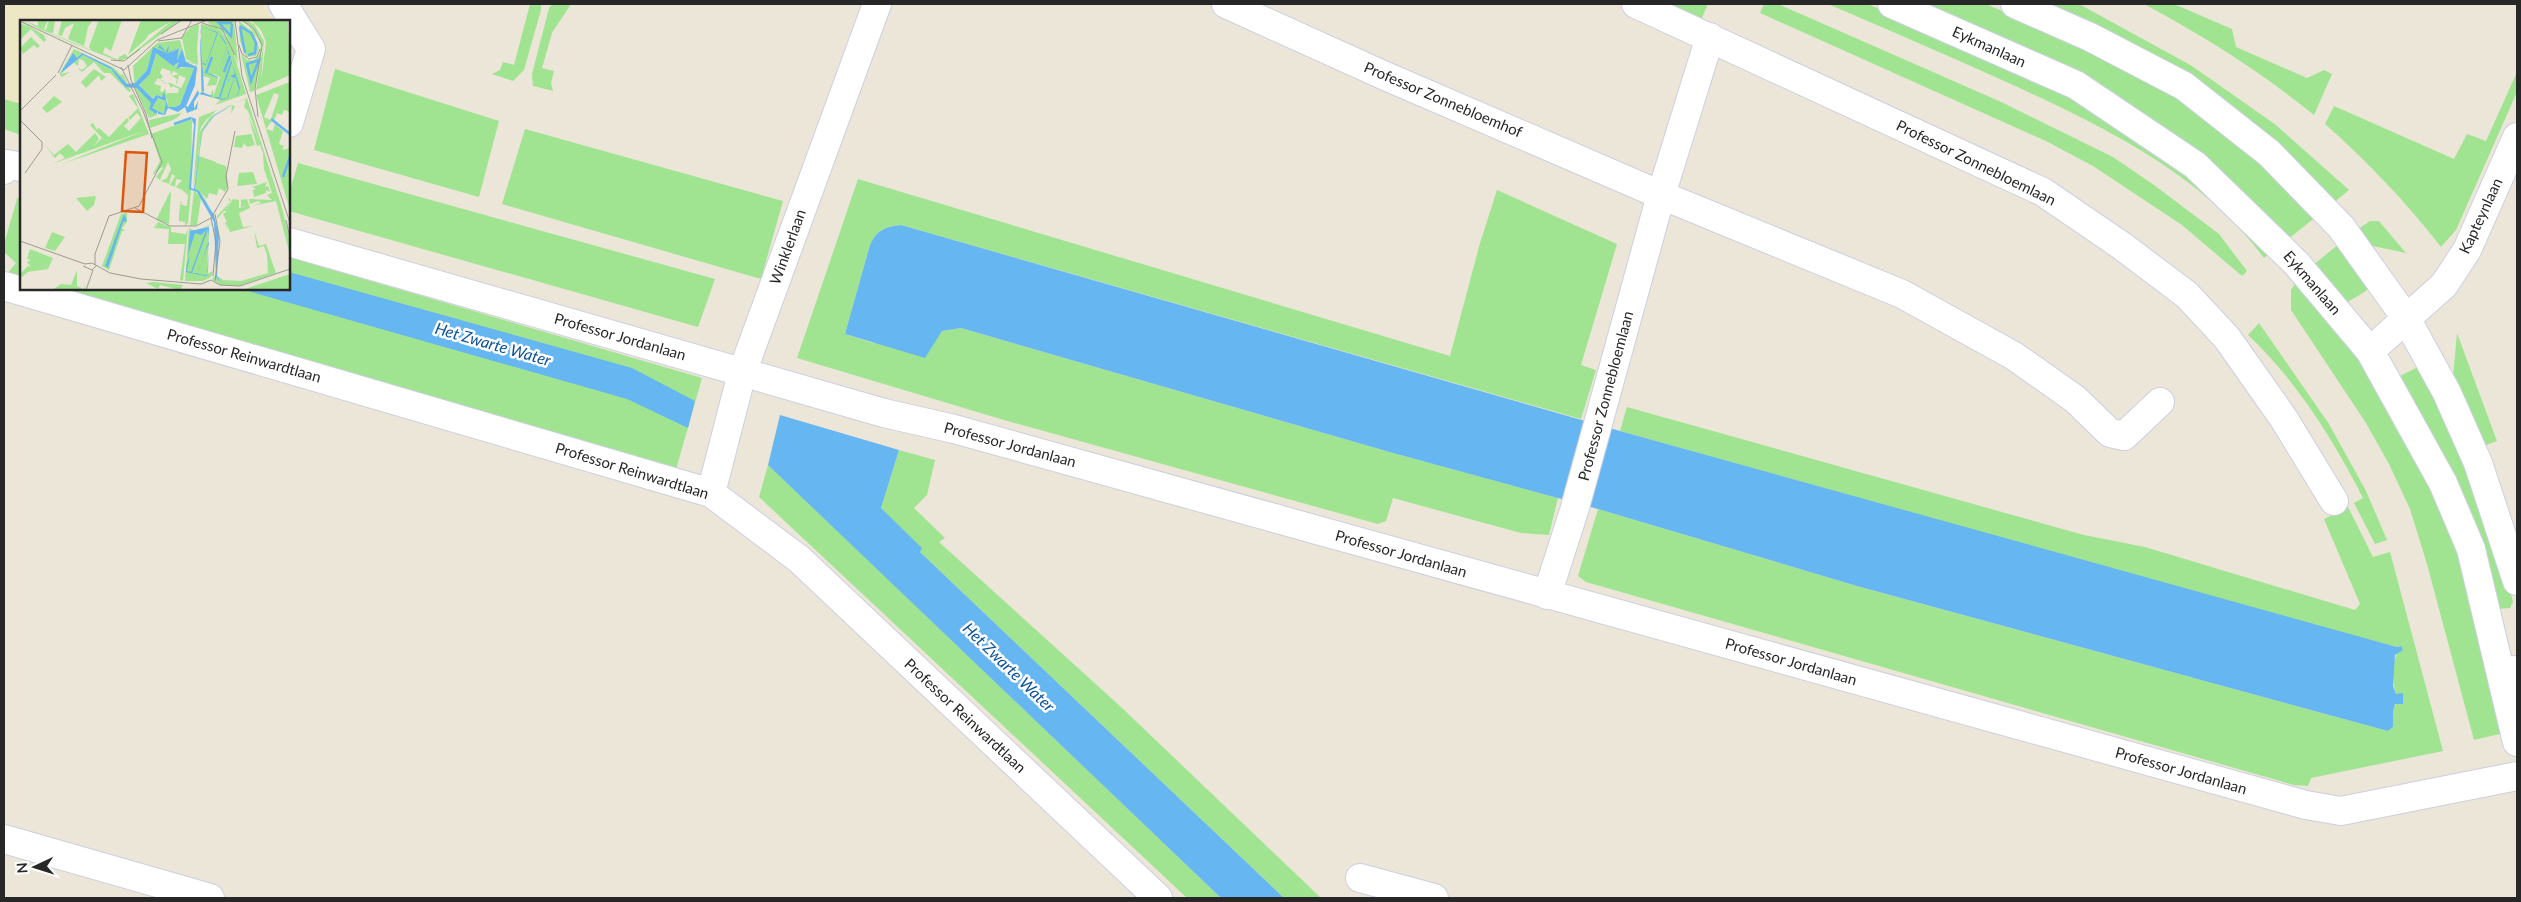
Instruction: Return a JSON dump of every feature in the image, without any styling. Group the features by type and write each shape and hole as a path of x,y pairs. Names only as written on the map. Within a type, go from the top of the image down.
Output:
{"street":[{"path":"283,4 311,50 290,121"},
{"name":"Winklerlaan","path":"711,493 742,373 877,4"},
{"name":"Professor Zonnebloemhof","path":"1226,4 1383,75 1661,195"},
{"name":"Professor Zonnebloemlaan","path":"1636,4 1710,36 2042,192 2122,246 2187,295 2227,338 2284,418 2334,501"},
{"name":"Eykmanlaan","path":"1892,4 2076,85 2195,165 2296,263 2370,351 2443,483 2464,532 2509,670 2517,742"},
{"path":"2015,4 2090,37 2184,86 2269,153 2341,227 2406,318 2447,393 2478,463 2517,581"},
{"name":"Professor Zonnebloemlaan","path":"1547,595 1574,511 1661,195 1710,36"},
{"name":"Kapteynlaan","path":"2370,351 2444,285 2467,250 2517,137"},
{"path":"1661,195 1902,294 2014,356 2075,399 2110,433 2124,436 2160,402"},
{"name":"Professor Jordanlaan","path":"290,242 742,373 791,384 884,413 973,434 2306,805 2341,811 2517,776"},
{"name":"Professor Reinwardtlaan","path":"4,286 711,493 799,559 1158,898"},
{"path":"4,839 210,898"},
{"path":"1360,878 1434,898"}],"shaded area":[{"path":"4,4 262,4 272,20 20,20 20,104 4,99"}],"green space":[{"path":"530,4 541,4 541,10 524,70 513,81 492,74 500,70 503,62 514,65"},
{"path":"553,4 571,4 552,33 542,68 554,71 551,83 553,91 533,86 532,74 549,8"},
{"path":"1675,4 1708,4 1699,25 1663,9"},
{"path":"1764,4 1778,4 1999,101 2113,157 2219,234 2247,271 2242,276 2182,225 2093,166 2046,141 1760,13"},
{"path":"1828,4 1868,4 2059,90 2189,175 2272,251 2264,258 2239,227 2210,200 2178,175 2110,133 2002,80"},
{"path":"1914,4 1986,4 2090,50 2186,102 2230,134 2317,216 2287,240 2248,201"},
{"path":"2032,4 2079,4 2192,66 2276,125 2349,190 2332,204 2309,179"},
{"path":"2144,4 2174,4 2232,29 2236,47 2307,78 2324,70 2332,74 2314,115 2232,55"},
{"path":"335,69 499,121 479,197 314,150"},
{"path":"2517,72 2517,92 2456,230 2441,247 2386,183 2325,124 2334,106 2454,159 2467,134 2486,141"},
{"path":"4,99 20,104 20,135 4,129"},
{"path":"525,129 783,201 761,279 502,204"},
{"path":"298,163 715,279 698,327 290,211 290,191"},
{"path":"858,179 1450,356 1480,243 1497,190 1617,244 1581,365 1596,370 1581,419 901,225 882,230 870,245 845,334 873,343 932,343 942,331 961,328 1393,453 1555,497 1558,498 1549,535 1521,533 1393,498 1386,521 1378,524 1004,420 797,358"},
{"path":"20,197 20,281 5,276 16,263 5,253 4,244 17,199"},
{"path":"2370,221 2379,221 2406,253 2373,246 2369,249 2355,231"},
{"path":"2340,243 2368,287 2366,291 2346,303 2312,266"},
{"path":"290,257 702,378 675,473 52,290 290,290"},
{"path":"2298,279 2363,361 2426,474 2467,575 2504,733 2474,740 2427,564 2410,509 2389,464 2366,423 2291,310 2291,290"},
{"path":"2259,323 2329,424 2366,491 2387,540 2375,544 2354,503 2363,498 2326,432 2282,371 2248,335"},
{"path":"2457,333 2497,441 2481,447 2453,377"},
{"path":"2418,367 2456,438 2503,563 2513,602 2510,608 2497,609 2398,380 2400,376"},
{"path":"1627,407 2084,535 2145,547 2355,610 2360,604 2324,519 2348,507 2373,557 2390,552 2443,751 2311,778 2308,786 2294,785 1586,582 1578,576 1598,509 1857,586 2388,731 2393,727 2393,711 2396,703 2403,704 2403,694 2396,694 2393,682 2394,663 2401,646 2397,647 2286,618 1620,431"},
{"path":"899,450 935,460 927,495 914,508 945,538 939,542 1121,707 1321,898 1284,898 920,552 881,508"},
{"path":"768,465 1221,898 1187,898 759,497"}],"water":[{"path":"901,225 1620,431 2397,647 2401,646 2403,650 2395,655 2393,686 2396,694 2403,693 2403,704 2395,704 2393,727 2388,731 1857,586 1598,509 1393,453 961,328 942,331 925,358 845,334 870,245 882,230"},
{"name":"Het Zwarte Water","path":"290,272 632,368 695,401 688,428 627,399 245,290 290,290"},
{"name":"Het Zwarte Water","path":"780,415 899,450 881,508 922,548 920,552 1284,898 1221,898 768,465"}]}
